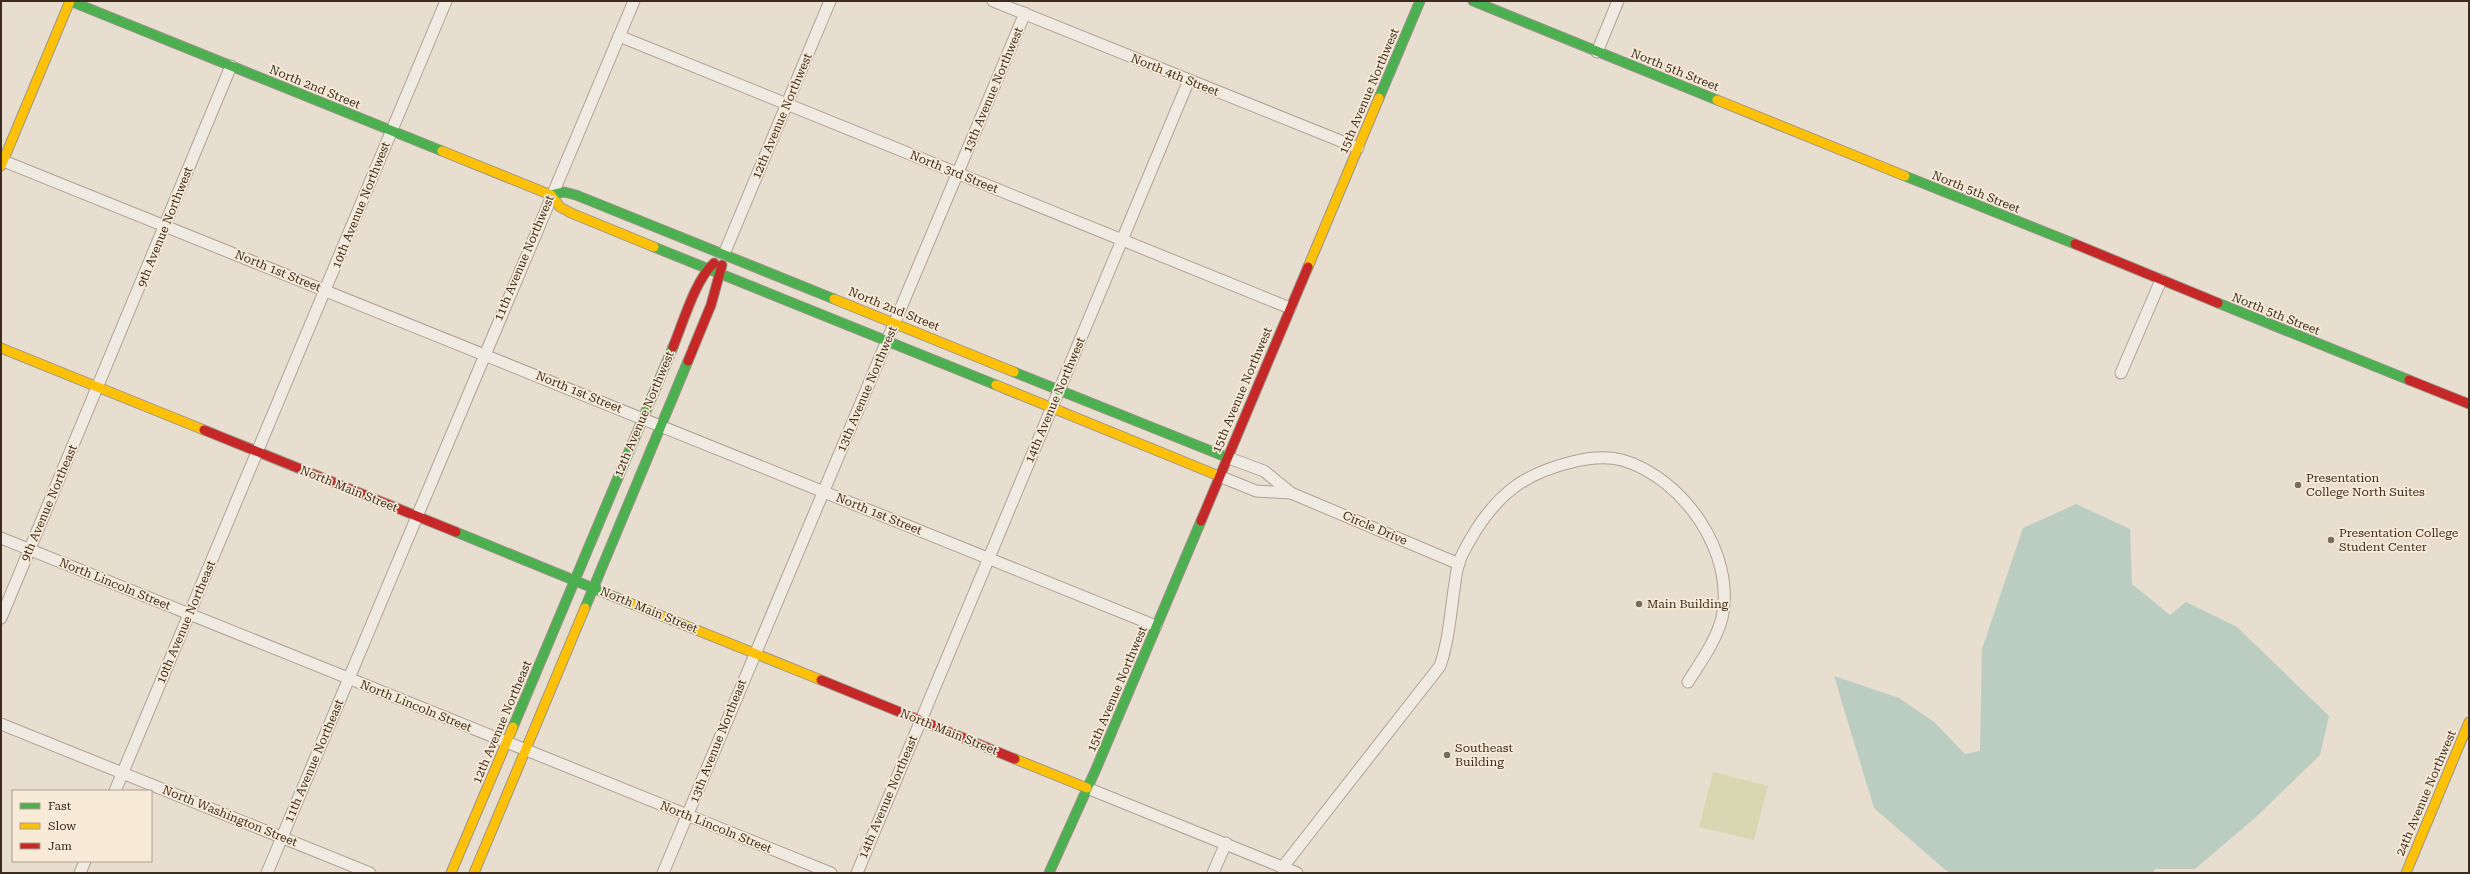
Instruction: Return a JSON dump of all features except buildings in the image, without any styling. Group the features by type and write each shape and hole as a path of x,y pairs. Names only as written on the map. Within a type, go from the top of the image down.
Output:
{"street":[{"name":"North 2nd Street","path":"70,1 551,195 560,207 571,213 1219,476"},
{"path":"2,163 70,1"},
{"name":"10th Avenue Northwest","path":"258,452 446,1"},
{"name":"11th Avenue Northwest","path":"417,516 634,1"},
{"name":"12th Avenue Northwest","path":"593,588 712,306 721,275 724,254 830,1"},
{"name":"North 4th Street","path":"993,1 1358,148"},
{"name":"15th Avenue Northwest","path":"1049,873 1156,626 1226,457 1420,1"},
{"name":"North 5th Street","path":"1473,1 2469,404"},
{"path":"1597,52 1618,1"},
{"name":"13th Avenue Northwest","path":"754,653 1025,14"},
{"name":"North 3rd Street","path":"619,36 1290,308"},
{"name":"9th Avenue Northwest","path":"97,388 166,226 231,66"},
{"name":"14th Avenue Northwest","path":"920,720 1189,80"},
{"name":"North 1st Street","path":"2,163 326,290 1156,626"},
{"name":"North 2nd Street","path":"551,195 564,192 576,195 895,322 1226,457"},
{"name":"12th Avenue Northwest","path":"574,580 707,269 724,254"},
{"path":"2121,373 2161,280"},
{"name":"North Main Street","path":"1,348 1297,873"},
{"name":"9th Avenue Northeast","path":"1,618 97,388"},
{"name":"10th Avenue Northeast","path":"115,790 258,452"},
{"name":"Circle Drive","path":"1226,457 1264,471 1291,493 1459,564"},
{"path":"1282,868 1440,666 1446,648 1459,564 1476,530 1489,512 1518,483 1544,469 1588,458 1622,460 1656,476 1692,510 1704,524 1720,565 1724,602 1722,620 1706,652 1688,682"},
{"name":"Circle Drive","path":"1219,476 1256,491 1291,493"},
{"name":"11th Avenue Northeast","path":"267,873 417,516"},
{"name":"North Lincoln Street","path":"1,538 830,873"},
{"name":"12th Avenue Northeast","path":"451,873 574,580"},
{"path":"474,873 593,588"},
{"name":"13th Avenue Northeast","path":"663,873 754,653"},
{"name":"14th Avenue Northeast","path":"857,873 920,720"},
{"name":"24th Avenue Northwest","path":"2406,873 2469,722"},
{"name":"North Washington Street","path":"1,724 370,873"},
{"path":"1213,873 1226,843"},
{"path":"80,873 85,862"}],"shaded area":[{"path":"2076,504 2130,529 2132,584 2170,615 2186,602 2237,627 2329,716 2320,755 2256,817 2195,869 2155,869 2153,873 1949,873 1874,808 1834,676 1899,698 1934,722 1965,754 1980,751 1982,649 2023,528"},
{"path":"1713,772 1768,786 1754,840 1699,827"}],"traffic: fast":[{"path":"70,1 442,151"},
{"path":"1379,98 1420,1"},
{"path":"1473,1 1717,100"},
{"path":"1905,176 2075,244"},
{"path":"551,195 564,192 576,195 834,299"},
{"path":"654,247 996,385"},
{"path":"2218,303 2409,380"},
{"path":"513,727 673,347"},
{"path":"585,608 688,361"},
{"path":"1014,372 1226,457"},
{"path":"1049,873 1096,769 1201,521"},
{"path":"456,532 632,604"}],"traffic: slow":[{"path":"1,166 70,1"},
{"path":"1308,267 1379,98"},
{"path":"1717,100 1905,176"},
{"path":"442,151 551,195 560,207 571,213 654,247"},
{"path":"834,299 1014,372"},
{"path":"1,348 204,430"},
{"path":"996,385 1219,476"},
{"path":"632,604 821,680"},
{"path":"474,873 585,608"},
{"path":"2406,873 2469,722"},
{"path":"451,873 513,727"},
{"path":"1015,759 1087,788"}],"traffic: jam":[{"path":"2075,244 2218,303"},
{"path":"673,347 695,291 707,271 714,263"},
{"path":"688,361 711,305 722,265"},
{"path":"1201,521 1308,267"},
{"path":"2409,380 2469,404"},
{"path":"204,430 456,532"},
{"path":"821,680 1015,759"}],"place":[{"name":"Presentation College North Suites","path":"2298,485"},
{"name":"Presentation College Student Center","path":"2331,540"},
{"name":"Main Building","path":"1639,604"},
{"name":"Southeast Building","path":"1447,755"}]}
